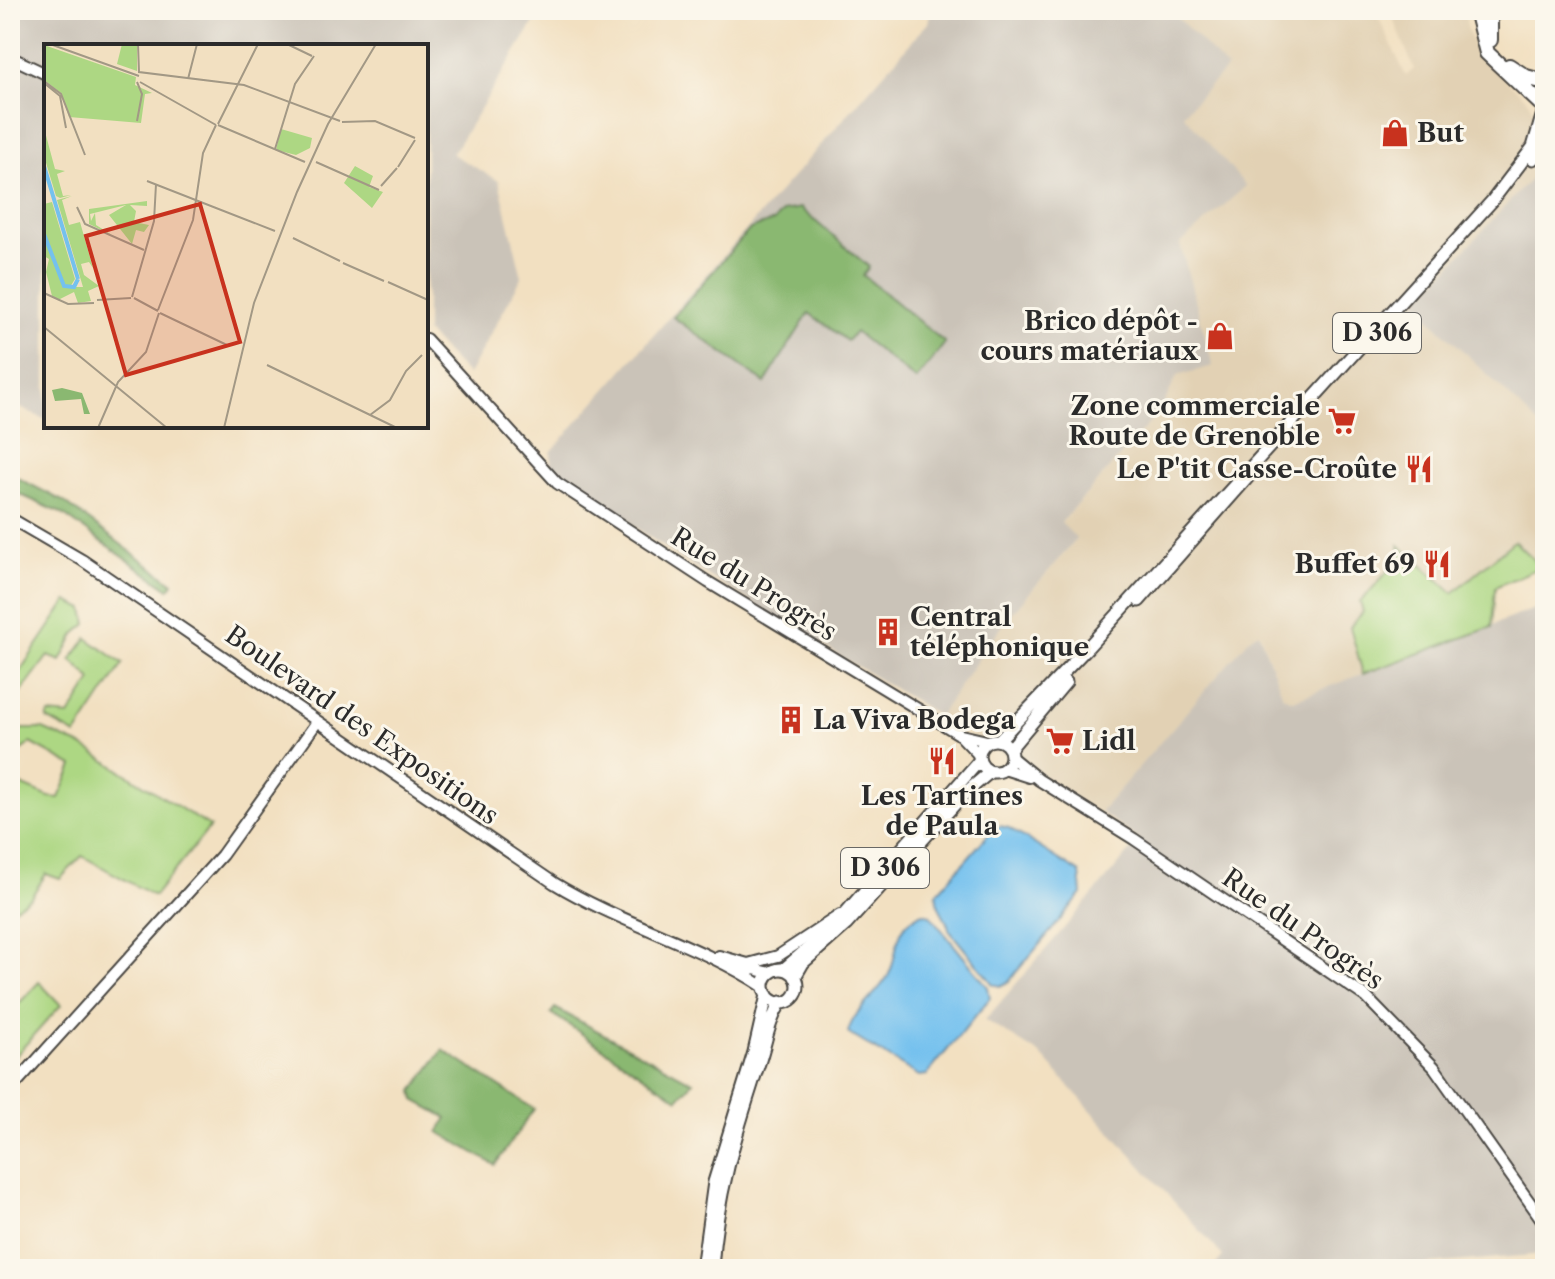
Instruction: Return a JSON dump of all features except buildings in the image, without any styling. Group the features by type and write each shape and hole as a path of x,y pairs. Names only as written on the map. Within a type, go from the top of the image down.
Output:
{"highway":[{"path":"1476,10 1487,53 1543,105"},
{"path":"1490,10 1488,26 1495,51 1519,73 1545,82"}],"main road":[{"name":"D 306","path":"993,740 1088,647 1492,201 1533,147 1543,105"},
{"name":"D 306","path":"1011,753 1268,455 1525,171 1545,141"},
{"path":"993,740 1011,753 1004,769 990,772 979,758 993,740"},
{"name":"D 306","path":"784,969 846,911 979,758"},
{"name":"D 306","path":"795,977 803,963 846,925 964,794 990,772"},
{"path":"702,1269 722,1151 754,1052 770,973 784,969 795,977 794,996 781,1002 768,1027 733,1141 719,1204 712,1269"},
{"path":"766,991 781,1002"}],"street":[{"path":"10,57 44,73"},
{"name":"Rue du Progrès","path":"428,341 533,459 586,505 959,734 979,758"},
{"name":"Boulevard des Expositions","path":"10,518 82,560 572,894 697,951 766,991"},
{"path":"10,1090 222,855 317,722"},
{"name":"Rue du Progrès","path":"959,734 993,740"},
{"name":"Rue du Progrès","path":"1011,753 1039,780 1332,971 1380,1011 1434,1067 1545,1224"},
{"name":"Rue du Progrès","path":"1004,769 1039,780"},
{"name":"Boulevard des Expositions","path":"697,951 748,964 760,963 778,956 846,911"},
{"name":"Boulevard des Expositions","path":"697,951 770,973"}],"shaded area":[{"path":"10,10 542,10 452,154 499,181 522,277 468,375 428,334 428,44 44,44 44,419 10,403"},
{"path":"931,10 1170,10 1227,68 1183,114 1246,186 1180,244 1213,366 1177,376 1161,410 1061,523 1077,539 1004,622 939,716 681,559 551,468 551,452 928,23"},
{"name":"Zone commerciale Route de Grenoble","path":"1170,10 1375,10 1406,76 1414,69 1390,10 1465,10 1467,29 1478,55 1529,101 1537,118 1545,121 1545,163 1415,304 1545,431 1545,564 1541,567 1514,541 1453,593 1400,546 1400,558 1361,601 1363,612 1349,632 1363,674 1293,700 1283,696 1260,632 1252,636 1100,812 939,716 1004,622 1077,540 1061,524 1161,410 1177,376 1185,265 1180,243 1245,186 1183,114 1226,68"},
{"path":"1545,163 1545,431 1415,304"},
{"path":"1545,605 1545,1254 1374,1269 1212,1269 1223,1256 1041,1055 985,1020 1140,840 1100,812 1252,636 1259,632 1283,696 1293,700"}],"green space":[{"path":"800,208 869,267 863,275 945,343 916,380 855,332 847,341 809,313 765,383 673,317 750,229 774,221 783,211"},
{"path":"10,474 63,501 173,583 169,589 61,513 10,490"},
{"path":"1514,541 1541,567 1495,587 1492,627 1363,674 1350,627 1363,612 1360,602 1400,558 1399,545 1453,593"},
{"path":"67,601 84,609 87,624 75,634 61,661 48,656 10,707 10,686"},
{"path":"87,638 123,664 76,735 47,719 49,714 69,716 92,680 71,660"},
{"path":"10,729 43,729 84,747 210,827 154,896 82,856 60,879 46,874 31,897 10,911 10,780 49,797 59,798 73,766 31,743 10,758"},
{"path":"39,982 61,1005 10,1062 10,1013"},
{"path":"555,1008 693,1082 678,1099 551,1013"},
{"path":"443,1050 534,1109 495,1165 439,1132 447,1118 415,1100 413,1091"}],"water":[{"path":"1000,826 1009,828 1080,873 1082,894 1008,982 1000,986 993,984 949,930 939,907 937,893 993,829"},
{"path":"923,913 930,915 988,987 990,998 927,1075 919,1076 848,1033 854,1018 888,976 901,932 913,918"}],"place":[{"name":"But","path":"1395,133"},
{"name":"Brico dépôt - cours matériaux","path":"1220,336"},
{"name":"Zone commerciale Route de Grenoble","path":"1342,421"},
{"name":"Le P'tit Casse-Croûte","path":"1419,469"},
{"name":"Buffet 69","path":"1437,564"},
{"name":"Central téléphonique","path":"888,632"},
{"name":"La Viva Bodega","path":"791,720"},
{"name":"Lidl","path":"1060,741"},
{"name":"Les Tartines de Paula","path":"942,761"}]}
